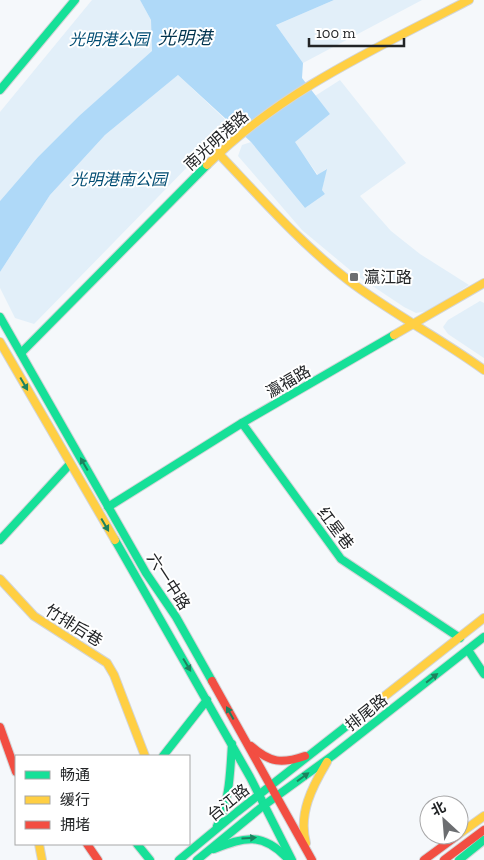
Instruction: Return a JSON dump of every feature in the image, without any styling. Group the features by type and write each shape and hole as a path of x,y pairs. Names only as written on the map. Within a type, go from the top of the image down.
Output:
{"main road":[{"path":"0,90 75,0"},
{"name":"南光明港路","path":"21,353 218,153 278,105 317,80 469,0"},
{"path":"218,153 318,256 366,294 455,349 484,370"},
{"name":"瀛福路","path":"108,507 242,424 484,283"},
{"name":"六一中路","path":"0,317 146,573 176,617 312,860"},
{"name":"六一中路","path":"0,342 232,744 291,860"},
{"name":"红星巷","path":"242,424 340,559 460,638"},
{"path":"0,540 70,464"},
{"name":"竹排后巷","path":"0,579 34,616 107,663 114,675 145,755"},
{"name":"排尾路","path":"272,786 484,618"},
{"name":"排尾路","path":"264,806 332,756 484,636"},
{"path":"468,650 484,674"},
{"path":"164,755 207,700"},
{"path":"0,727 8,755 15,770"},
{"path":"245,739 264,757 283,762 295,760 324,745"},
{"path":"211,834 222,817 227,800 230,786 232,744"},
{"path":"312,860 304,840 306,806 312,786 332,756"},
{"name":"台江路","path":"179,860 272,786"},
{"name":"台江路","path":"197,860 264,806"},
{"path":"469,826 484,816"},
{"path":"444,860 484,830"},
{"path":"205,853 240,839 254,837 274,845 291,860"},
{"path":"459,860 484,840"},
{"path":"39,845 42,860"},
{"path":"88,845 98,860"},
{"path":"138,845 150,860"},
{"path":"424,860 444,845"}],"green space":[{"name":"光明港公园","path":"92,0 140,0 151,20 153,51 79,116 38,157 0,201 0,112"},
{"path":"334,0 422,0 303,63 276,25"},
{"name":"光明港南公园","path":"178,75 232,126 197,157 34,324 15,318 0,288 0,272 50,195 105,135"},
{"path":"340,80 406,163 360,196 391,231 420,254 469,285 428,311 416,313 404,307 356,275 302,230 238,156 242,145 251,142 305,208 325,194 322,190 326,169 318,175 294,142 330,114 315,96"},
{"path":"480,301 484,303 484,358 448,334 443,327 448,320"}],"water":[{"name":"光明港","path":"140,0 334,0 276,25 303,63 302,78 330,114 295,142 317,175 327,169 322,190 325,194 305,208 251,142 178,75 105,135 50,195 0,272 0,201 38,157 79,116 152,51 151,20"}],"traffic: fast":[{"path":"0,90 75,0"},
{"path":"21,353 207,165"},
{"path":"0,317 146,573 176,617 212,681"},
{"path":"108,507 242,423 394,335"},
{"path":"242,423 341,559 460,638"},
{"path":"0,540 70,464"},
{"path":"115,540 250,777 292,860"},
{"path":"197,860 263,806 332,756 484,637"},
{"path":"468,650 484,674"},
{"path":"164,755 207,700"},
{"path":"179,860 367,710"},
{"path":"217,826 227,796 232,744"},
{"path":"214,849 235,842 253,839 269,844 287,858"},
{"path":"459,860 484,840"},
{"path":"138,845 150,860"}],"traffic: slow":[{"path":"207,165 266,115 298,93 365,54 469,0"},
{"path":"218,153 281,219 330,266 381,303 484,370"},
{"path":"394,335 484,283"},
{"path":"0,342 115,540"},
{"path":"0,579 34,616 107,663 114,675 145,755"},
{"path":"367,710 484,618"},
{"path":"306,843 304,832 305,811 316,781 327,762"},
{"path":"469,827 484,816"},
{"path":"39,845 42,860"}],"traffic: jam":[{"path":"212,681 312,860"},
{"path":"0,727 15,769"},
{"path":"251,746 270,759 283,761 305,756"},
{"path":"444,860 484,830"},
{"path":"88,845 98,860"},
{"path":"424,860 444,845"}],"place":[{"name":"瀛江路","path":"354,277"}]}
